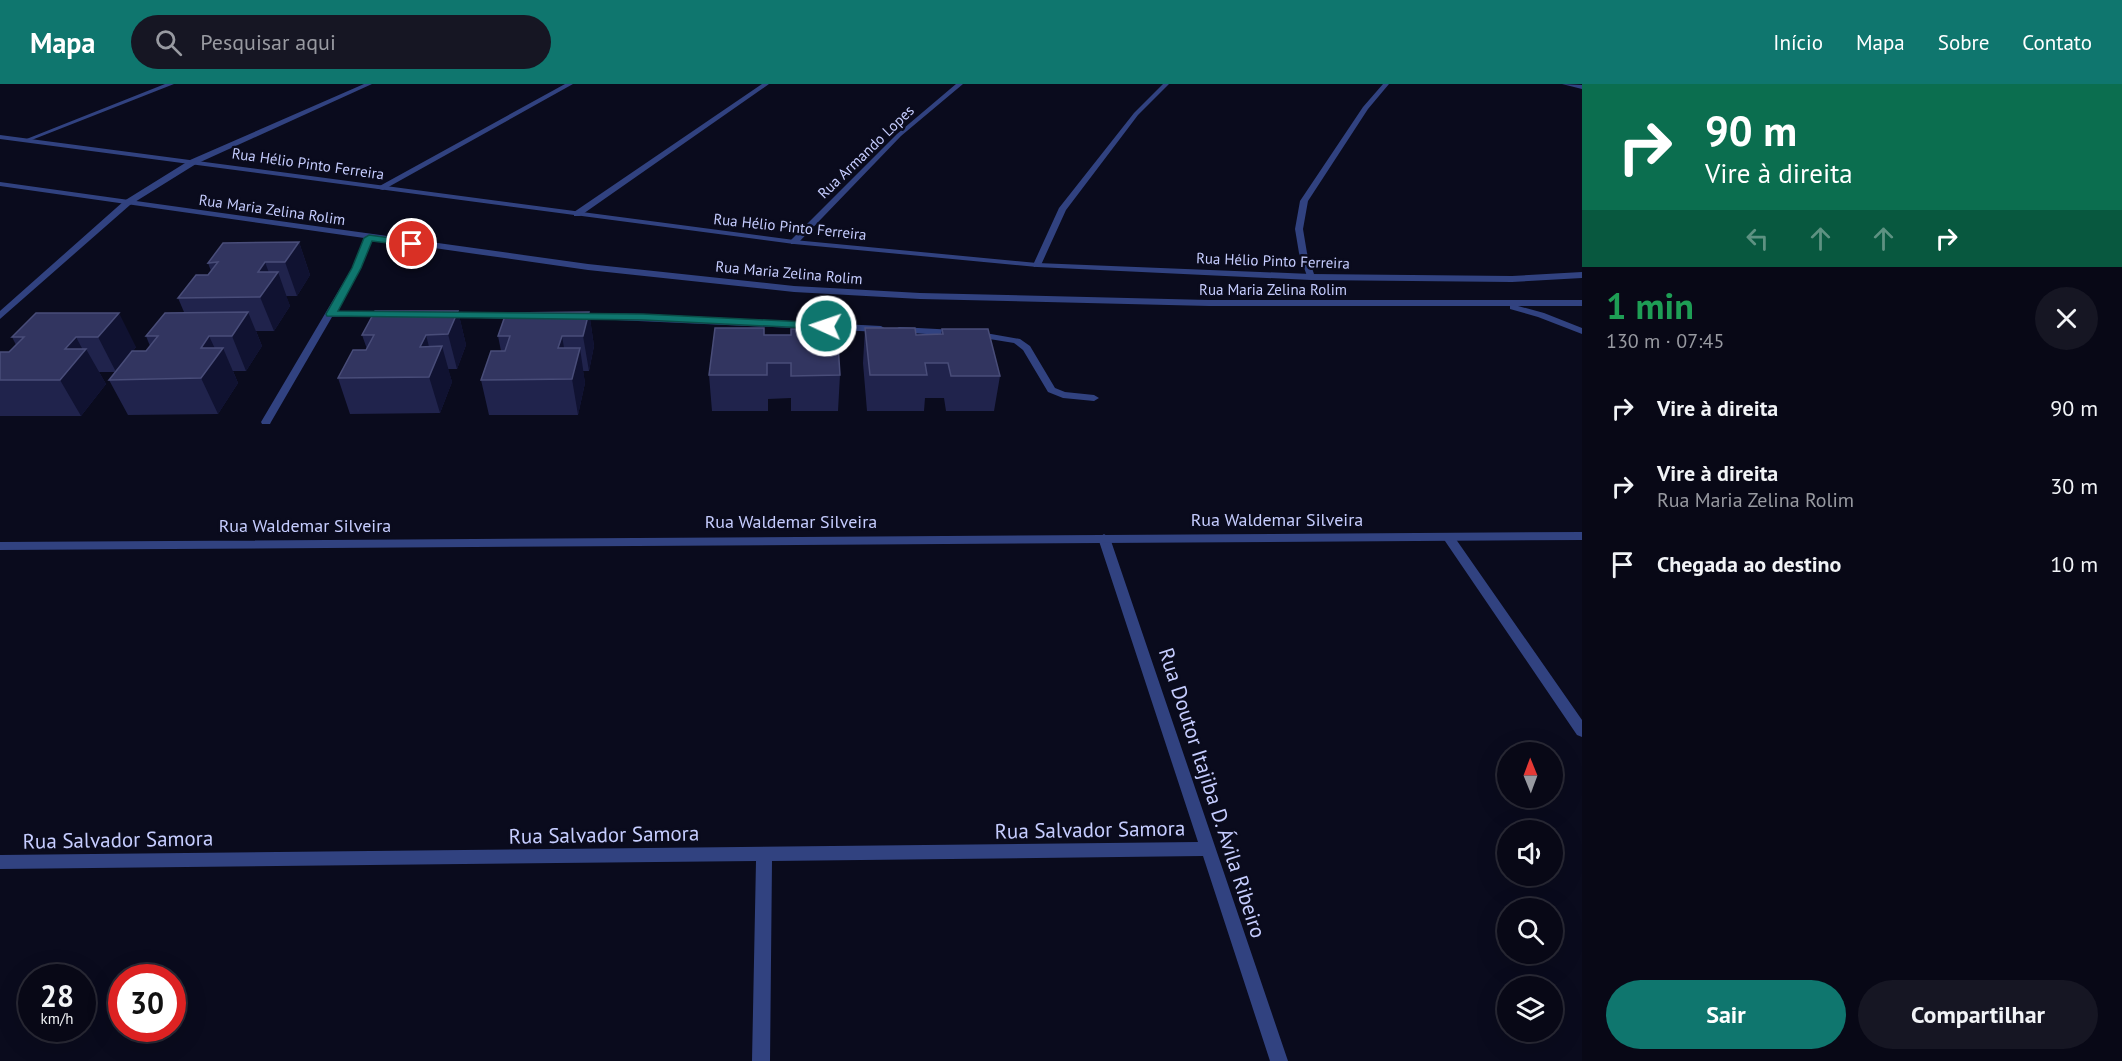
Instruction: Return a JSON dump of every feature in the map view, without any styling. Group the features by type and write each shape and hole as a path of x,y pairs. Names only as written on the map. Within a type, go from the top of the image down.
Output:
{"street":[{"path":"27,140 171,84"},
{"path":"0,316 127,202 193,162 369,84"},
{"path":"380,188 570,84"},
{"path":"577,214 687,136 766,84"},
{"name":"Rua Armando Lopes","path":"794,242 899,135 960,84"},
{"path":"1037,265 1062,210 1136,114 1166,84"},
{"path":"1311,278 1303,253 1299,229 1304,201 1365,108 1386,84"},
{"path":"1565,84 1582,87"},
{"name":"Rua Hélio Pinto Ferreira","path":"0,137 794,242 1037,265 1311,278 1501,279 1582,275"},
{"name":"Rua Maria Zelina Rolim","path":"0,184 369,238 588,267 794,289 909,296 1209,303 1582,303"},
{"path":"266,422 331,314 369,238"},
{"path":"1494,302 1541,315 1582,331"},
{"path":"331,314 400,314"},
{"path":"435,315 527,316"},
{"path":"562,316 643,317 1002,337 1017,341 1027,348 1051,390 1063,395 1094,398"},
{"name":"Rua Waldemar Silveira","path":"0,546 1582,536"},
{"name":"Rua Doutor Itajiba D. Ávila Ribeiro","path":"1104,538 1279,1061"},
{"path":"1449,538 1582,731"},
{"name":"Rua Salvador Samora","path":"0,862 1209,849"},
{"path":"761,1061 764,855"}],"building":[{"path":"299,242 285,262 265,262 258,272 278,272 260,297 178,298 196,275 208,275 218,262 208,263 223,243"},
{"path":"375,311 458,311 448,334 426,335 420,347 442,346 429,377 338,378 353,350 366,350 374,335 362,335"},
{"path":"248,312 232,336 209,336 201,348 223,348 201,378 109,380 132,351 146,351 158,336 146,336 165,313"},
{"path":"589,312 583,336 562,336 558,348 580,348 572,379 481,380 491,351 505,351 510,336 498,336 506,313"},
{"path":"36,313 119,313 98,337 76,337 65,349 86,349 60,380 0,380 0,352 9,352 24,337 12,337"},
{"path":"715,328 764,328 764,335 791,335 791,329 837,329 840,375 791,376 791,363 767,363 767,375 709,375"},
{"path":"865,328 915,328 916,335 943,334 942,329 988,329 1000,376 951,376 948,363 925,363 927,375 870,375"}],"route":[{"path":"412,244 369,238 331,314 643,317 826,326"}]}
